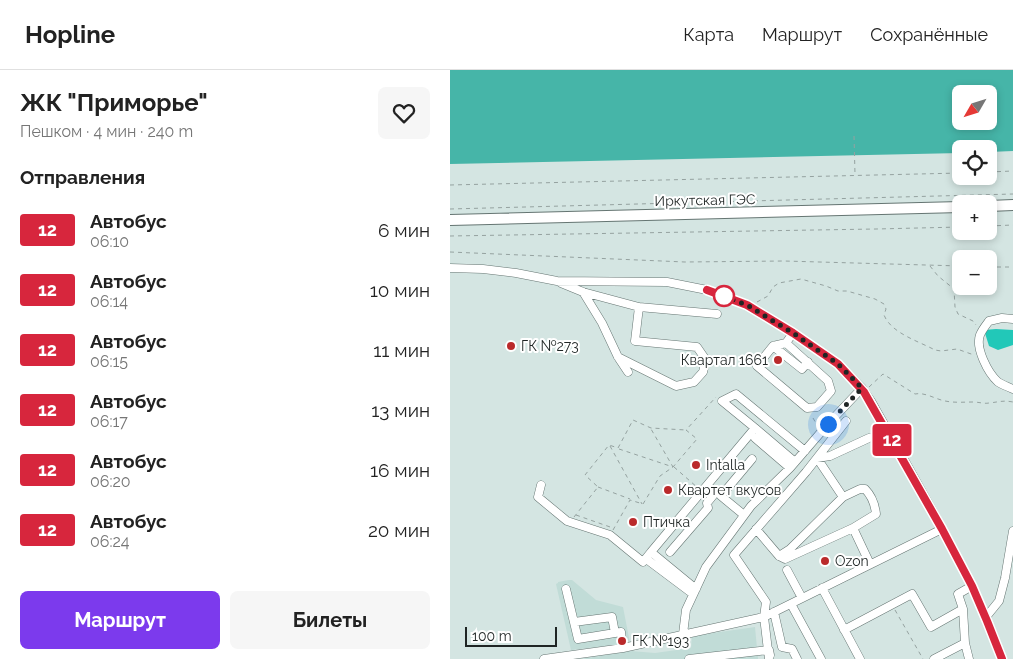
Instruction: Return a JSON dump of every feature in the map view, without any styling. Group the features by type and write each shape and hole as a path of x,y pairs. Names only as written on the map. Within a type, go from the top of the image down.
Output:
{"main road":[{"path":"997,206 1013,206"},
{"name":"Иркутская ГЭС","path":"450,220 952,207"}],"street":[{"path":"450,268 516,273 557,281 667,282 707,290 747,305 793,333 838,364 863,390 942,529 972,586 1002,659"},
{"path":"557,281 583,292 640,307 717,314"},
{"path":"583,292 628,372"},
{"path":"618,357 676,386 694,382 703,372 706,360 698,347 635,341 640,307"},
{"path":"1013,318 989,321 981,333 978,344 990,372 998,381 1013,389"},
{"path":"786,343 828,381 831,391 817,407 807,408 758,366 773,346 786,343 793,333"},
{"path":"773,346 802,369 808,362"},
{"path":"683,634 686,610 706,567 744,515 863,390"},
{"path":"793,465 755,428 722,400 736,394 805,451"},
{"path":"770,659 764,617 766,602 734,555 846,421"},
{"path":"541,485 538,497 567,521 612,531 643,562 755,428"},
{"path":"755,438 793,465"},
{"path":"817,458 830,456 869,438"},
{"path":"817,458 843,496"},
{"path":"670,552 708,508 707,503 719,494 752,459"},
{"path":"705,488 719,494 744,515"},
{"path":"756,529 779,556 784,559 853,528 876,514 876,508 865,488 843,496 790,549 779,556"},
{"path":"853,528 870,564"},
{"path":"544,659 623,648 764,617 942,529"},
{"path":"986,617 1000,601 1013,531"},
{"path":"651,552 695,592"},
{"path":"649,561 695,592"},
{"path":"787,570 802,598"},
{"path":"969,659 965,643 963,609 958,594 972,586"},
{"path":"822,588 860,659"},
{"path":"566,589 578,639 621,632 623,648"},
{"path":"844,630 912,594 931,627 963,609"},
{"path":"792,604 821,659"},
{"path":"774,612 782,647 792,648 797,659"},
{"path":"574,622 612,617 615,633"},
{"path":"934,659 965,643"},
{"path":"688,659 748,656 769,650"}],"path":[{"path":"854,136 855,175"},
{"path":"997,172 1013,171"},
{"path":"450,185 952,172"},
{"path":"450,209 1013,194"},
{"path":"997,226 1013,225"},
{"path":"450,236 952,227"},
{"path":"450,252 685,262 784,261 952,266"},
{"path":"930,265 938,276 954,289 955,307 958,314 973,321 978,328 979,340"},
{"path":"997,267 1013,267"},
{"path":"747,305 759,302 768,296 773,287 779,283 801,279 838,291 847,291 875,299 884,304 886,322 893,328 935,350 957,349 983,358"},
{"path":"863,390 883,374 915,394 920,393 945,401 987,403 1006,400 1013,402"},
{"path":"686,430 716,397"},
{"path":"813,418 821,432"},
{"path":"618,448 633,420 651,428 686,430 697,439 673,467 660,476 642,504"},
{"path":"651,428 673,467"},
{"path":"609,445 673,467 705,488"},
{"path":"609,445 585,475 598,487 642,504"},
{"path":"609,445 642,504"},
{"path":"569,522 598,487"},
{"path":"576,515 612,531 630,500"},
{"path":"892,605 923,659"}],"shaded area":[{"path":"450,70 1013,70 1013,151 997,152 997,140 952,140 952,153 450,164"},
{"path":"984,330 1013,330 1013,345 998,350 989,346"},
{"path":"572,580 596,600 623,607 630,643 571,650 556,584"},
{"path":"755,627 758,659 580,659 631,651 655,653 691,648 692,636"}],"bus line":[{"name":"12","path":"707,290 747,305 793,333 838,364 864,392 871,401 972,586 1002,659"}],"place":[{"name":"ГК №273","path":"511,346"},
{"name":"Квартал 1661","path":"778,360"},
{"name":"Intalla","path":"696,465"},
{"name":"Квартет вкусов","path":"668,490"},
{"name":"Птичка","path":"633,522"},
{"name":"Ozon","path":"825,561"},
{"name":"ГК №193","path":"622,641"}],"route":[{"path":"724,296 720,295 747,305 793,333 838,364 862,388 828,424"}]}
